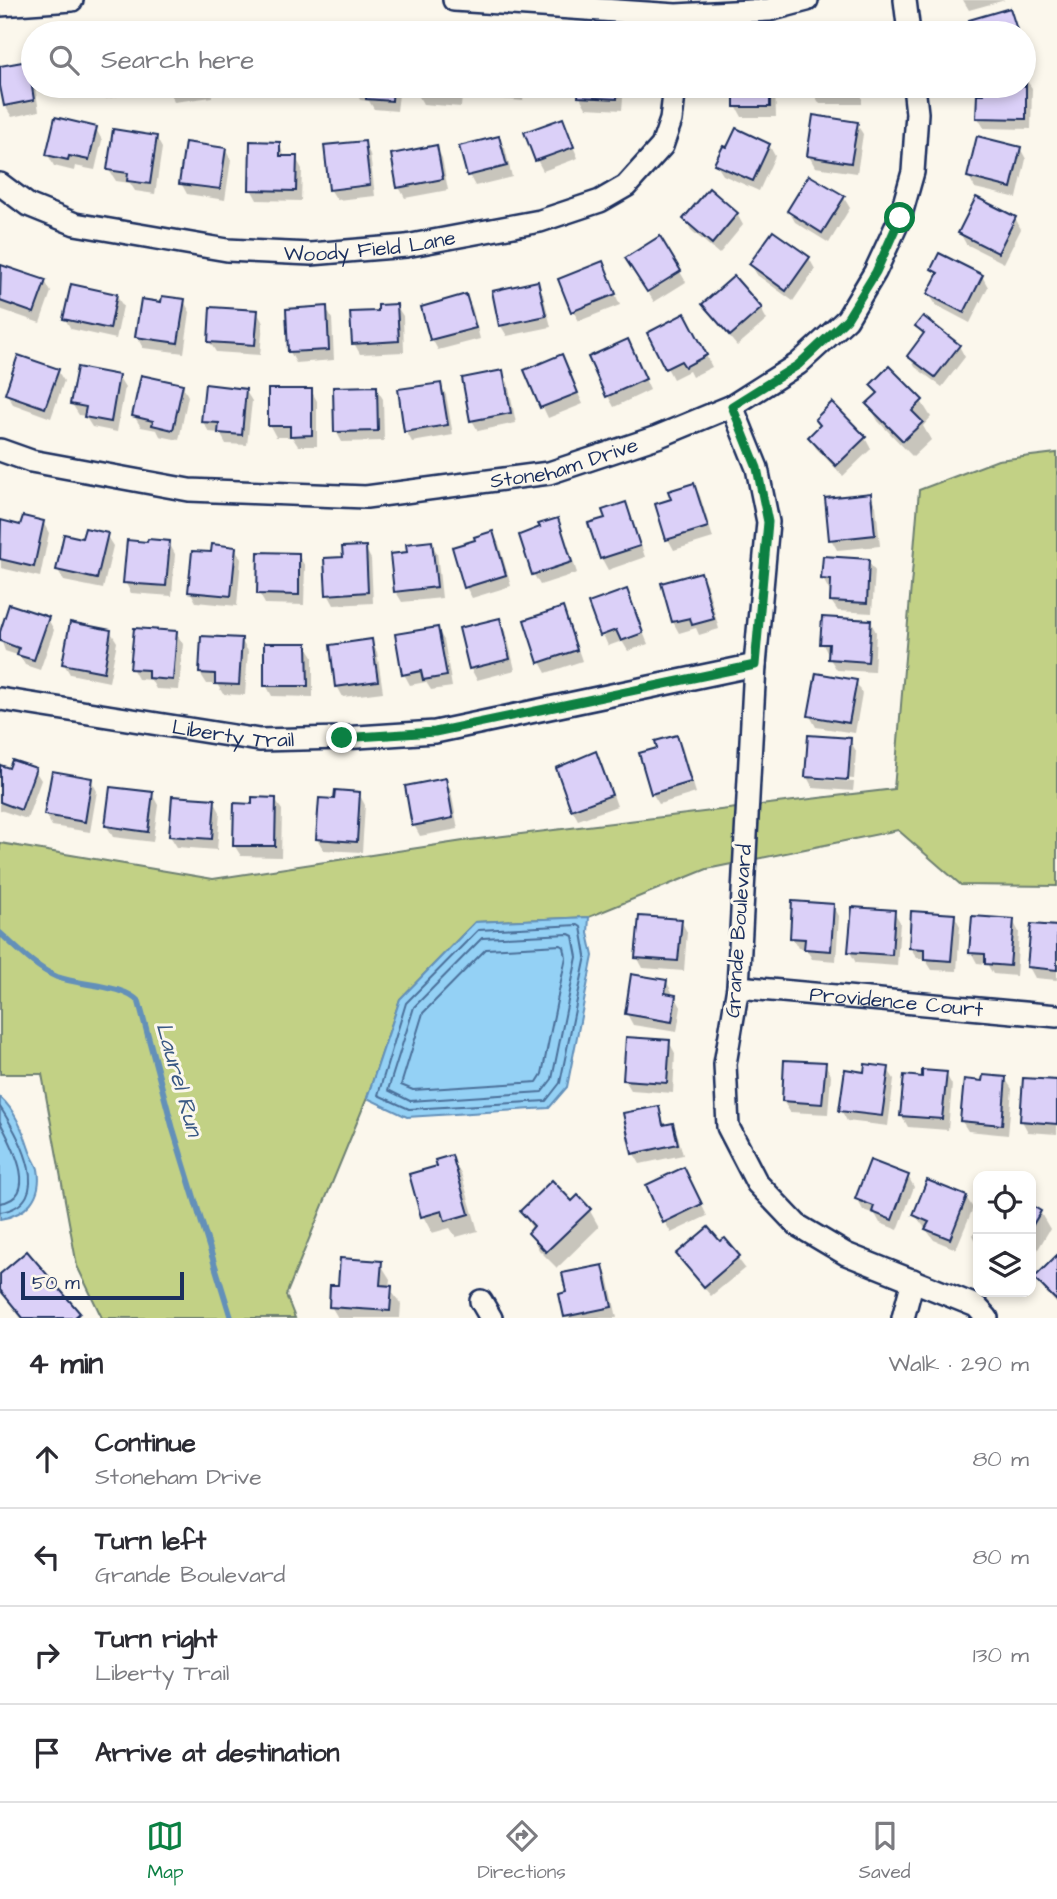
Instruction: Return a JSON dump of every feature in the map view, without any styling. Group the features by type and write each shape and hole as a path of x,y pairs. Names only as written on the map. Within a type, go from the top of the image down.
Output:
{"street":[{"path":"0,5 72,0"},
{"path":"454,0 648,21"},
{"path":"696,21 769,10 807,0"},
{"path":"905,0 908,21"},
{"name":"Woody Field Lane","path":"0,184 28,205 75,224 227,250 311,254 406,246 540,222 600,201 626,186 662,146 671,120 674,98"},
{"name":"Stoneham Drive","path":"0,450 31,461 189,489 366,497 549,473 657,437 732,406 798,365 847,319 876,272 900,218 913,173 917,113 915,98"},
{"name":"Grande Boulevard","path":"732,406 757,468 768,522 755,665 738,987 725,1064 728,1127 758,1184 797,1225 846,1254 976,1306 987,1318"},
{"name":"Liberty Trail","path":"0,699 259,740 342,738 435,732 755,665"},
{"name":"Providence Court","path":"738,987 1057,1016"},
{"path":"903,1318 913,1280"}],"green space":[{"path":"1057,453 1057,886 961,885 898,830 707,869 589,917 475,922 400,999 367,1098 286,1295 295,1318 102,1318 77,1266 42,1074 0,1074 0,843 213,879 470,840 894,789 919,490 998,460"}],"water":[{"path":"589,917 588,933 593,956 567,1087 549,1108 407,1117 367,1098 400,999 475,922"},
{"path":"0,1097 10,1108 21,1128 38,1169 39,1179 31,1203 18,1213 0,1219"}],"building":[{"path":"1010,8 1014,21 969,21"},
{"path":"21,62 21,98 34,100 4,106 0,66"},
{"path":"366,98 392,98 392,101"},
{"path":"734,98 770,98 770,107 734,107"},
{"path":"977,98 1026,98 1026,119 976,118"},
{"path":"813,115 858,122 851,163 807,156"},
{"path":"55,117 97,127 89,160 69,156 68,160 46,155"},
{"path":"563,118 574,147 535,161 524,132"},
{"path":"736,128 770,144 753,181 714,164 723,146 727,147"},
{"path":"113,129 157,136 150,184 127,181 128,173 107,170"},
{"path":"499,136 507,166 467,176 459,146"},
{"path":"977,136 1021,147 1011,188 967,177"},
{"path":"250,141 280,142 280,156 297,156 296,191 249,190"},
{"path":"365,141 370,185 329,190 324,145"},
{"path":"185,142 226,148 220,189 179,184"},
{"path":"437,145 443,179 397,188 391,154"},
{"path":"809,175 845,196 822,233 787,211"},
{"path":"709,188 738,213 712,244 683,219"},
{"path":"976,197 1016,217 998,253 958,233"},
{"path":"773,231 810,257 786,291 749,264"},
{"path":"660,236 681,271 647,292 625,258"},
{"path":"939,253 983,275 964,313 927,294 938,273 931,269"},
{"path":"603,261 616,294 571,312 558,279"},
{"path":"1,265 46,280 34,313 0,301"},
{"path":"734,276 762,308 730,336 702,304"},
{"path":"538,281 546,316 499,326 492,291"},
{"path":"71,284 117,294 110,329 63,319"},
{"path":"466,294 476,328 430,340 421,307"},
{"path":"162,296 185,299 178,343 135,337 141,299 161,302"},
{"path":"397,304 399,341 352,344 350,312 378,311 378,305"},
{"path":"327,306 329,350 288,352 286,309"},
{"path":"210,307 258,310 255,345 208,342"},
{"path":"685,313 707,355 685,367 681,361 665,369 647,333"},
{"path":"923,316 960,345 935,377 907,356 924,333 915,326"},
{"path":"628,339 646,379 606,397 588,357"},
{"path":"562,354 578,393 540,408 524,370"},
{"path":"18,355 59,369 45,408 5,394"},
{"path":"889,366 923,400 912,411 923,422 903,441 866,404 878,393 870,385"},
{"path":"77,367 119,375 111,422 84,417 86,407 70,404"},
{"path":"503,370 511,413 470,421 462,378"},
{"path":"141,375 183,384 173,430 132,416"},
{"path":"441,383 448,425 404,432 398,389"},
{"path":"205,384 246,389 242,435 218,433 219,423 201,422"},
{"path":"377,386 378,431 334,432 333,387"},
{"path":"268,389 312,389 312,435 290,436 290,426 268,426"},
{"path":"832,402 866,437 836,466 808,437 820,425 815,419"},
{"path":"694,483 708,527 666,540 655,504 671,499 668,491"},
{"path":"871,493 875,535 829,540 825,498"},
{"path":"626,502 640,546 600,559 588,523 605,518 602,510"},
{"path":"23,516 44,521 34,567 0,559 1,520 20,525"},
{"path":"558,518 572,562 532,575 519,535 540,527 538,524"},
{"path":"85,528 108,533 97,579 56,570 64,534 82,538"},
{"path":"493,531 506,575 464,588 452,547"},
{"path":"148,539 170,541 166,586 123,583 127,540 147,542"},
{"path":"432,541 437,587 394,592 390,554 407,552 406,544"},
{"path":"212,544 236,547 231,596 188,592 192,551 211,552"},
{"path":"366,546 368,592 326,595 324,558 343,557 342,547"},
{"path":"258,552 299,553 299,595 257,594"},
{"path":"823,556 869,559 867,603 830,601 831,580 821,579"},
{"path":"701,572 714,619 692,625 690,618 672,622 661,583"},
{"path":"627,589 643,633 621,641 616,630 600,636 588,603"},
{"path":"9,604 49,617 34,660 17,655 19,648 0,641 0,632"},
{"path":"563,607 577,650 538,663 524,620"},
{"path":"822,617 871,620 868,662 828,659 829,644 820,644"},
{"path":"500,618 510,659 469,669 459,628"},
{"path":"70,622 111,630 104,672 62,664"},
{"path":"438,627 447,676 423,680 421,671 402,675 395,634"},
{"path":"134,628 177,631 173,680 148,678 148,670 130,669"},
{"path":"201,636 242,638 239,685 215,684 215,674 199,673"},
{"path":"372,639 378,681 335,687 330,645"},
{"path":"264,643 307,643 308,686 264,686"},
{"path":"816,673 857,680 849,723 808,716"},
{"path":"677,735 691,782 651,794 639,753 657,748 655,741"},
{"path":"808,735 851,738 848,780 805,777"},
{"path":"596,751 612,795 571,810 556,768"},
{"path":"12,760 36,768 21,810 0,802 0,765 9,768"},
{"path":"52,771 92,778 85,822 44,815"},
{"path":"446,778 453,818 412,826 405,786"},
{"path":"110,787 153,792 148,832 105,826"},
{"path":"335,790 360,792 357,842 316,839 319,798 334,799"},
{"path":"172,796 215,799 212,839 169,836"},
{"path":"252,797 276,798 275,846 233,846 234,803 252,804"},
{"path":"792,901 834,904 831,951 804,949 805,939 790,938"},
{"path":"852,907 895,910 892,955 848,952"},
{"path":"911,911 955,914 951,961 924,959 924,949 909,948"},
{"path":"639,916 682,919 678,961 635,958"},
{"path":"972,916 1014,919 1010,966 985,964 985,954 969,953"},
{"path":"1031,924 1057,926 1057,970 1027,967"},
{"path":"631,974 667,980 665,993 676,995 672,1022 625,1014"},
{"path":"626,1037 670,1040 667,1083 623,1080"},
{"path":"784,1060 826,1062 822,1104 782,1101"},
{"path":"865,1064 889,1067 882,1116 839,1111 845,1069 864,1072"},
{"path":"922,1070 947,1072 942,1119 900,1116 904,1075 922,1077"},
{"path":"983,1075 1006,1077 1002,1125 960,1121 964,1079 982,1081"},
{"path":"1023,1078 1057,1080 1057,1124 1020,1121"},
{"path":"659,1106 663,1125 673,1123 678,1144 632,1154 623,1113"},
{"path":"452,1155 469,1214 445,1221 442,1211 421,1217 409,1174 437,1166 435,1160"},
{"path":"870,1160 909,1175 892,1220 872,1212 874,1206 855,1199"},
{"path":"684,1167 702,1204 663,1223 646,1185"},
{"path":"552,1180 572,1201 578,1195 591,1209 546,1252 528,1233 534,1226 520,1211"},
{"path":"927,1180 967,1196 950,1239 925,1229 929,1222 913,1215"},
{"path":"708,1227 720,1241 725,1238 740,1256 704,1287 676,1254"},
{"path":"27,1251 80,1313 74,1318 23,1318 0,1290 0,1274"},
{"path":"1057,1255 1057,1301 1036,1280 1036,1276"},
{"path":"340,1258 382,1261 380,1285 392,1286 390,1311 329,1307 330,1285 338,1285"},
{"path":"603,1265 612,1307 564,1317 559,1294 566,1292 562,1273"}],"waterway":[{"name":"Laurel Run","path":"0,933 27,957 57,977 122,992 139,1002 173,1129 231,1318"}],"route":[{"path":"342,738 435,732 755,665 768,522 757,468 732,406 798,365 847,319 876,272 900,218"}]}
